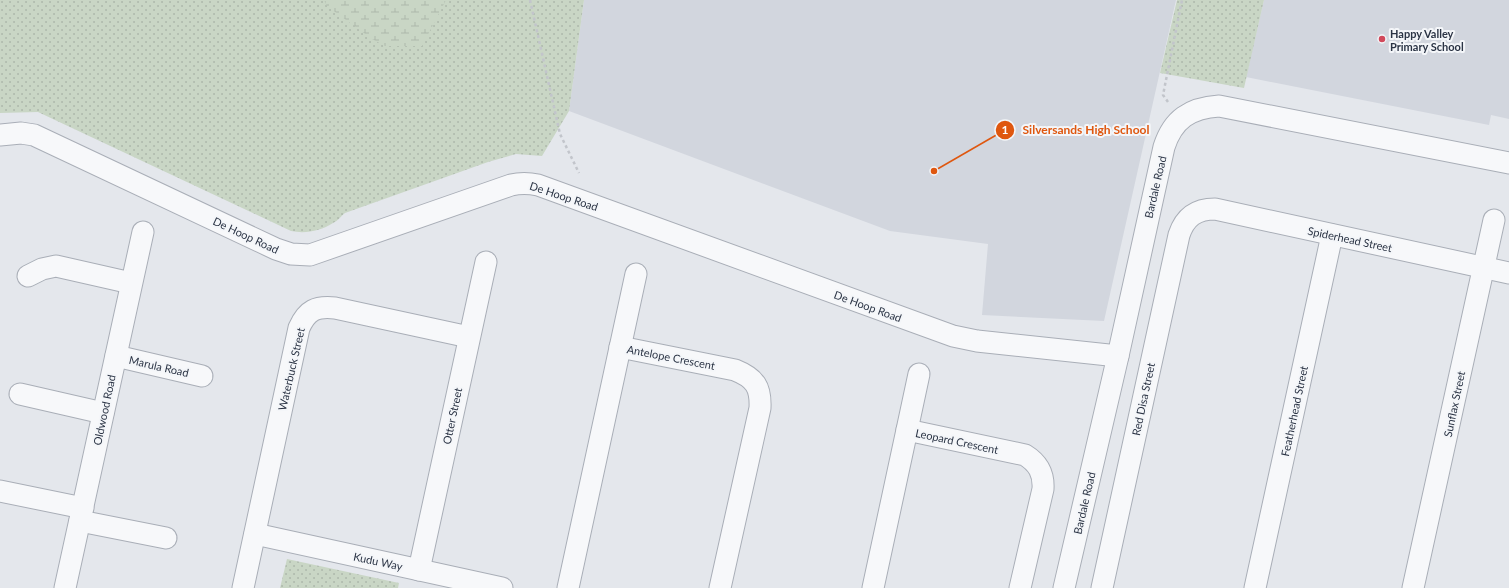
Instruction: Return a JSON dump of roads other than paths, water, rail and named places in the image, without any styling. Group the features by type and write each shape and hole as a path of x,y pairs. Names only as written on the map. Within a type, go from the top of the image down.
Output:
{"street":[{"name":"Bardale Road","path":"1064,588 1118,356 1164,147 1167,137 1180,119 1205,107 1219,106 1509,163"},
{"name":"De Hoop Road","path":"0,135 21,133 34,135 276,249 291,254 310,255 511,185 523,183 538,185 953,336 976,341 1118,356"},
{"name":"Spiderhead Street","path":"1192,214 1206,209 1215,209 1509,273"},
{"name":"Red Disa Street","path":"1102,588 1179,234 1187,219 1192,214"},
{"name":"Sunflax Street","path":"1413,588 1494,220"},
{"name":"Oldwood Road","path":"65,588 143,232"},
{"name":"Featherhead Street","path":"1255,588 1332,235"},
{"name":"Otter Street","path":"419,570 486,262"},
{"path":"28,276 42,269 56,266 131,283"},
{"path":"620,347 636,274"},
{"name":"Waterbuck Street","path":"243,588 299,328 308,314 321,307 335,308 469,338"},
{"name":"Antelope Crescent","path":"568,588 620,347 735,370 749,377 755,382 760,398 760,408 720,588"},
{"name":"Marula Road","path":"116,356 202,376"},
{"path":"907,430 919,374"},
{"path":"20,394 103,413"},
{"name":"Leopard Crescent","path":"873,588 907,430 1024,455 1033,460 1039,467 1043,482 1043,489 1020,588"},
{"path":"0,491 166,538"},
{"name":"Kudu Way","path":"255,534 500,588"}],"place":[{"name":"Happy Valley Primary School","path":"1382,39"},
{"name":"Silversands High School","path":"934,171"}]}
